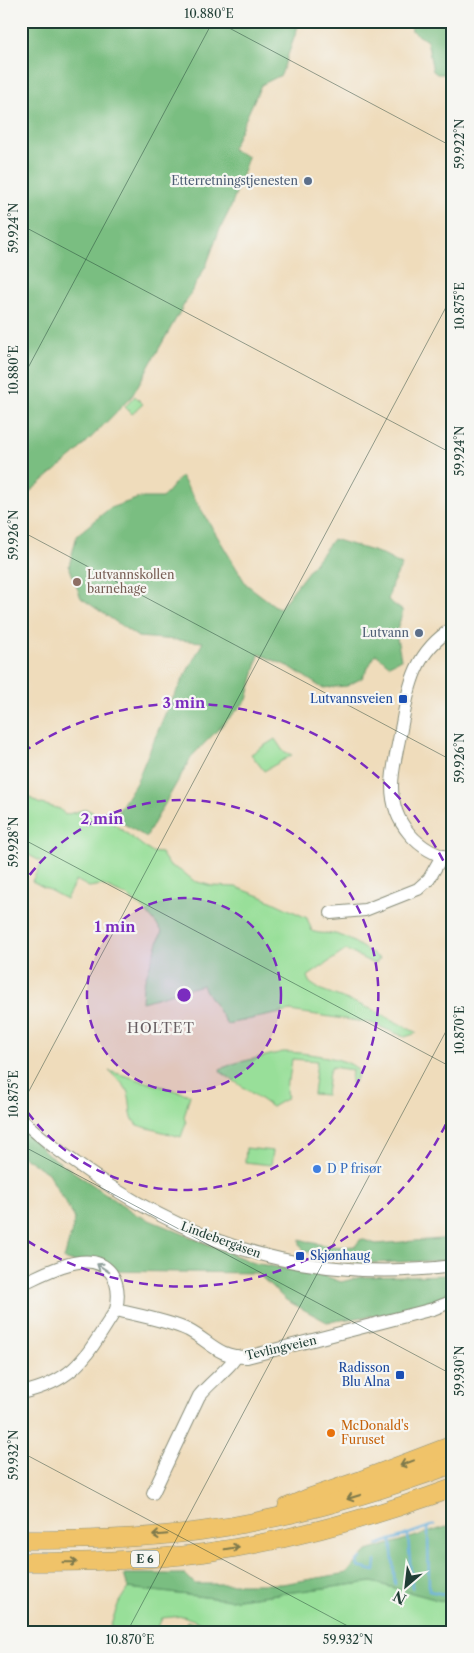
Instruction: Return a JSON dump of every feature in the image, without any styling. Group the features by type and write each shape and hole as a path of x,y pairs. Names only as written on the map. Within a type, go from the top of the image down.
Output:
{"highway":[{"name":"E 6","path":"260,1520 308,1498 453,1445"},
{"name":"E 6","path":"21,1540 142,1536 198,1531 332,1504 453,1464"},
{"name":"E 6","path":"21,1562 139,1559 225,1550 335,1527 453,1488"},
{"path":"429,1497 453,1494"}],"street":[{"path":"331,912 365,910 418,889 447,858 418,843 406,830 397,815 392,785 412,676 429,648 453,628"},
{"name":"Lindebergåsen","path":"21,1119 63,1154 122,1193 175,1223 236,1247 279,1260 355,1270 401,1271 453,1266"},
{"path":"21,1284 81,1261 92,1262 108,1270 115,1280 118,1300 116,1310 93,1347 73,1370 56,1382 21,1393"},
{"name":"Tevlingveien","path":"153,1493 199,1396 207,1385 233,1363 236,1356 258,1356 433,1309 453,1301"},
{"path":"116,1310 188,1331 218,1351 236,1356"}],"green space":[{"path":"21,21 300,21 281,75 261,85 232,149 248,157 231,207 219,231 206,266 132,396 75,454 21,499"},
{"path":"411,21 451,21 453,24 453,74 437,74 433,71 427,41 412,31"},
{"path":"135,396 143,404 132,414 125,407"},
{"path":"181,476 246,584 279,609 333,539 379,553 402,565 392,584 388,600 403,611 396,633 401,659 389,665 376,654 362,678 347,686 322,688 290,667 259,654 247,700 192,756 146,837 114,818 136,783 168,707 203,642 138,637 81,598 69,566 77,535 110,508 139,498 162,498"},
{"path":"275,739 283,751 292,755 264,771 251,754"},
{"path":"21,792 38,803 60,809 65,815 86,809 109,820 151,852 161,853 169,865 183,872 194,881 212,886 236,887 260,896 307,918 312,931 339,935 355,943 380,959 374,964 346,950 307,977 310,983 319,989 371,1009 417,1033 405,1037 371,1023 290,1011 227,1024 202,985 142,1002 143,985 162,931 145,910 129,897 102,885 89,887 76,880 66,899 32,881 42,862 23,852 21,855"},
{"path":"283,1052 311,1054 343,1061 357,1069 357,1078 354,1083 351,1083 352,1070 332,1067 329,1072 326,1095 313,1094 317,1061 292,1059 289,1080 287,1080 286,1094 288,1095 286,1099 272,1107 221,1072 220,1069 236,1063"},
{"path":"109,1071 190,1095 184,1117 186,1123 181,1137 137,1125 132,1118 127,1090"},
{"path":"21,1127 49,1155 137,1215 254,1263 325,1276 341,1282 361,1277 453,1275 453,1292 449,1296 392,1313 327,1322 286,1300 257,1273 102,1271 64,1259 75,1219 48,1173 21,1155"},
{"path":"246,1148 273,1151 271,1165 245,1162"},
{"path":"453,1238 453,1260 370,1263 345,1261 304,1251 300,1245 300,1239 340,1247 355,1246 361,1239 376,1244"},
{"path":"453,1525 453,1604 372,1582 230,1600 128,1588 124,1574 185,1574 195,1584 282,1584 347,1573 367,1551"},
{"path":"372,1582 453,1604 453,1632 226,1632 183,1616 162,1618 156,1632 108,1632 119,1602 128,1588 230,1600"},
{"path":"187,1621 216,1632 183,1632"}],"waterway":[{"path":"377,1545 434,1525"},
{"path":"428,1527 429,1591 453,1596"},
{"path":"408,1535 412,1588"},
{"path":"391,1540 395,1584"},
{"path":"361,1558 357,1561 358,1567 375,1571 376,1561"}],"place":[{"name":"Etterretningstjenesten","path":"308,181"},
{"name":"Lutvannskollen barnehage","path":"77,582"},
{"name":"Lutvann","path":"419,633"},
{"name":"Lutvannsveien","path":"403,699"},
{"name":"D P frisør","path":"317,1169"},
{"name":"Skjønhaug","path":"300,1256"},
{"name":"Radisson Blu Alna","path":"400,1375"},
{"name":"McDonald's Furuset","path":"331,1433"}],"district":[{"name":"HOLTET","path":"161,1028"}]}
